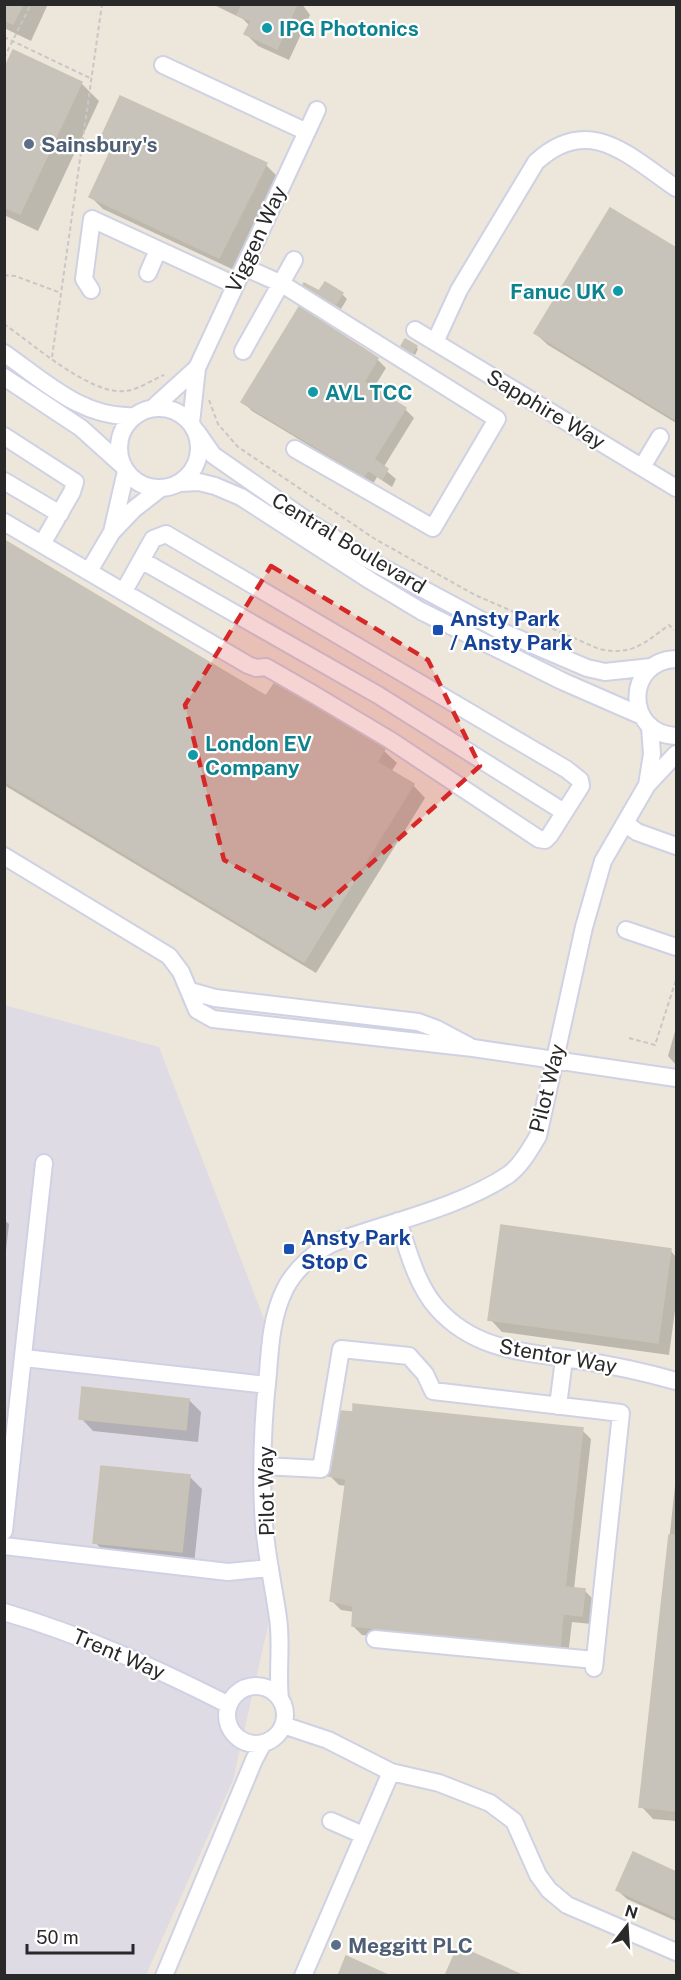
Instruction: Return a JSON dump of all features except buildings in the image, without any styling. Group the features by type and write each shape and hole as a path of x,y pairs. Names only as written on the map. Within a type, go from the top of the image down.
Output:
{"street":[{"path":"163,65 307,132"},
{"name":"Viggen Way","path":"194,428 193,398 197,368 317,110"},
{"path":"435,342 459,290 536,162 552,147 576,139 595,140 618,149 676,188"},
{"path":"91,290 84,279 92,219 235,285"},
{"path":"148,273 158,250"},
{"path":"243,351 294,260"},
{"path":"244,267 282,284 497,420 433,528 295,449"},
{"name":"Sapphire Way","path":"415,330 676,488"},
{"path":"4,353 82,406 113,417 134,416"},
{"name":"Viggen Way","path":"154,407 197,368"},
{"path":"4,377 81,428 143,484 162,488"},
{"path":"89,571 112,532 134,509 162,488 180,483 193,471 198,461 200,443 194,428 176,411 154,407 134,416 126,424 119,442 124,468 112,532"},
{"name":"Central Boulevard","path":"194,428 213,455 312,524 367,559 503,632 587,668 605,672 653,666 676,659"},
{"path":"4,436 75,482 72,492 42,544"},
{"path":"642,467 660,437"},
{"path":"4,481 60,514"},
{"name":"Central Boulevard","path":"180,483 199,482 241,497 371,582 422,611 646,721 662,733 676,735"},
{"path":"4,522 248,665 256,668 266,667 313,694 390,740 539,839 545,840 550,835 581,786 580,780 566,769 166,534 153,539 124,591"},
{"path":"141,560 378,695 564,812"},
{"path":"653,666 675,638"},
{"name":"Pilot Way","path":"647,785 652,754 646,721 637,694 640,682 653,666"},
{"name":"Pilot Way","path":"280,1699 277,1678 280,1649 279,1620 263,1510 267,1385 272,1328 278,1305 286,1286 298,1271 311,1257 335,1242 472,1194 509,1175 525,1158 538,1136 603,861 647,785 676,754"},
{"path":"625,824 637,832 676,846"},
{"path":"4,856 169,956 190,991 197,1010 213,1020 473,1048 676,1077"},
{"path":"626,930 676,947"},
{"path":"4,1531 44,1163"},
{"name":"Stentor Way","path":"398,1221 423,1287 437,1308 458,1327 486,1344 516,1353 631,1369 676,1381"},
{"path":"263,1466 321,1468 341,1349 409,1356 425,1374 433,1391 621,1413 594,1664 375,1639"},
{"path":"24,1358 267,1385"},
{"path":"558,1406 564,1359"},
{"path":"4,1546 228,1572 270,1568"},
{"name":"Trent Way","path":"4,1612 84,1638 154,1666 229,1705"},
{"name":"Pilot Way","path":"251,1687 268,1675 280,1649"},
{"path":"251,1687 270,1690 280,1699 284,1708 283,1725 277,1736 263,1743 249,1744 231,1731 227,1721 229,1705 242,1690 251,1687"},
{"path":"283,1725 328,1740 391,1772 439,1783 505,1812 514,1821 538,1875 549,1890 567,1905 676,1952"},
{"path":"240,1739 246,1762 243,1785"},
{"path":"164,1976 243,1785 263,1743"},
{"path":"303,1976 391,1772"},
{"path":"331,1821 363,1835"}],"path":[{"path":"4,58 31,4"},
{"path":"52,357 102,4"},
{"path":"4,38 92,79"},
{"path":"4,275 15,276 61,292"},
{"path":"4,324 90,383 112,392 128,391 165,375 176,387"},
{"path":"193,398 212,400 218,424 238,447 375,539 475,595 599,649 615,652 631,651 669,625 675,638"},
{"path":"629,1038 655,1045 676,980"}],"highlighted area":[{"path":"271,566 428,660 480,766 319,910 224,860 185,705"}],"shaded area":[{"path":"4,1005 159,1047 274,1345 270,1617 233,1780 146,1975 5,1975"}],"place":[{"name":"IPG Photonics","path":"267,28"},
{"name":"Sainsbury's","path":"29,144"},
{"name":"Fanuc UK","path":"618,291"},
{"name":"AVL TCC","path":"313,392"},
{"name":"Ansty Park / Ansty Park","path":"438,630"},
{"name":"London EV Company","path":"193,755"},
{"name":"Ansty Park Stop C","path":"289,1249"},
{"name":"Meggitt PLC","path":"336,1945"}]}
